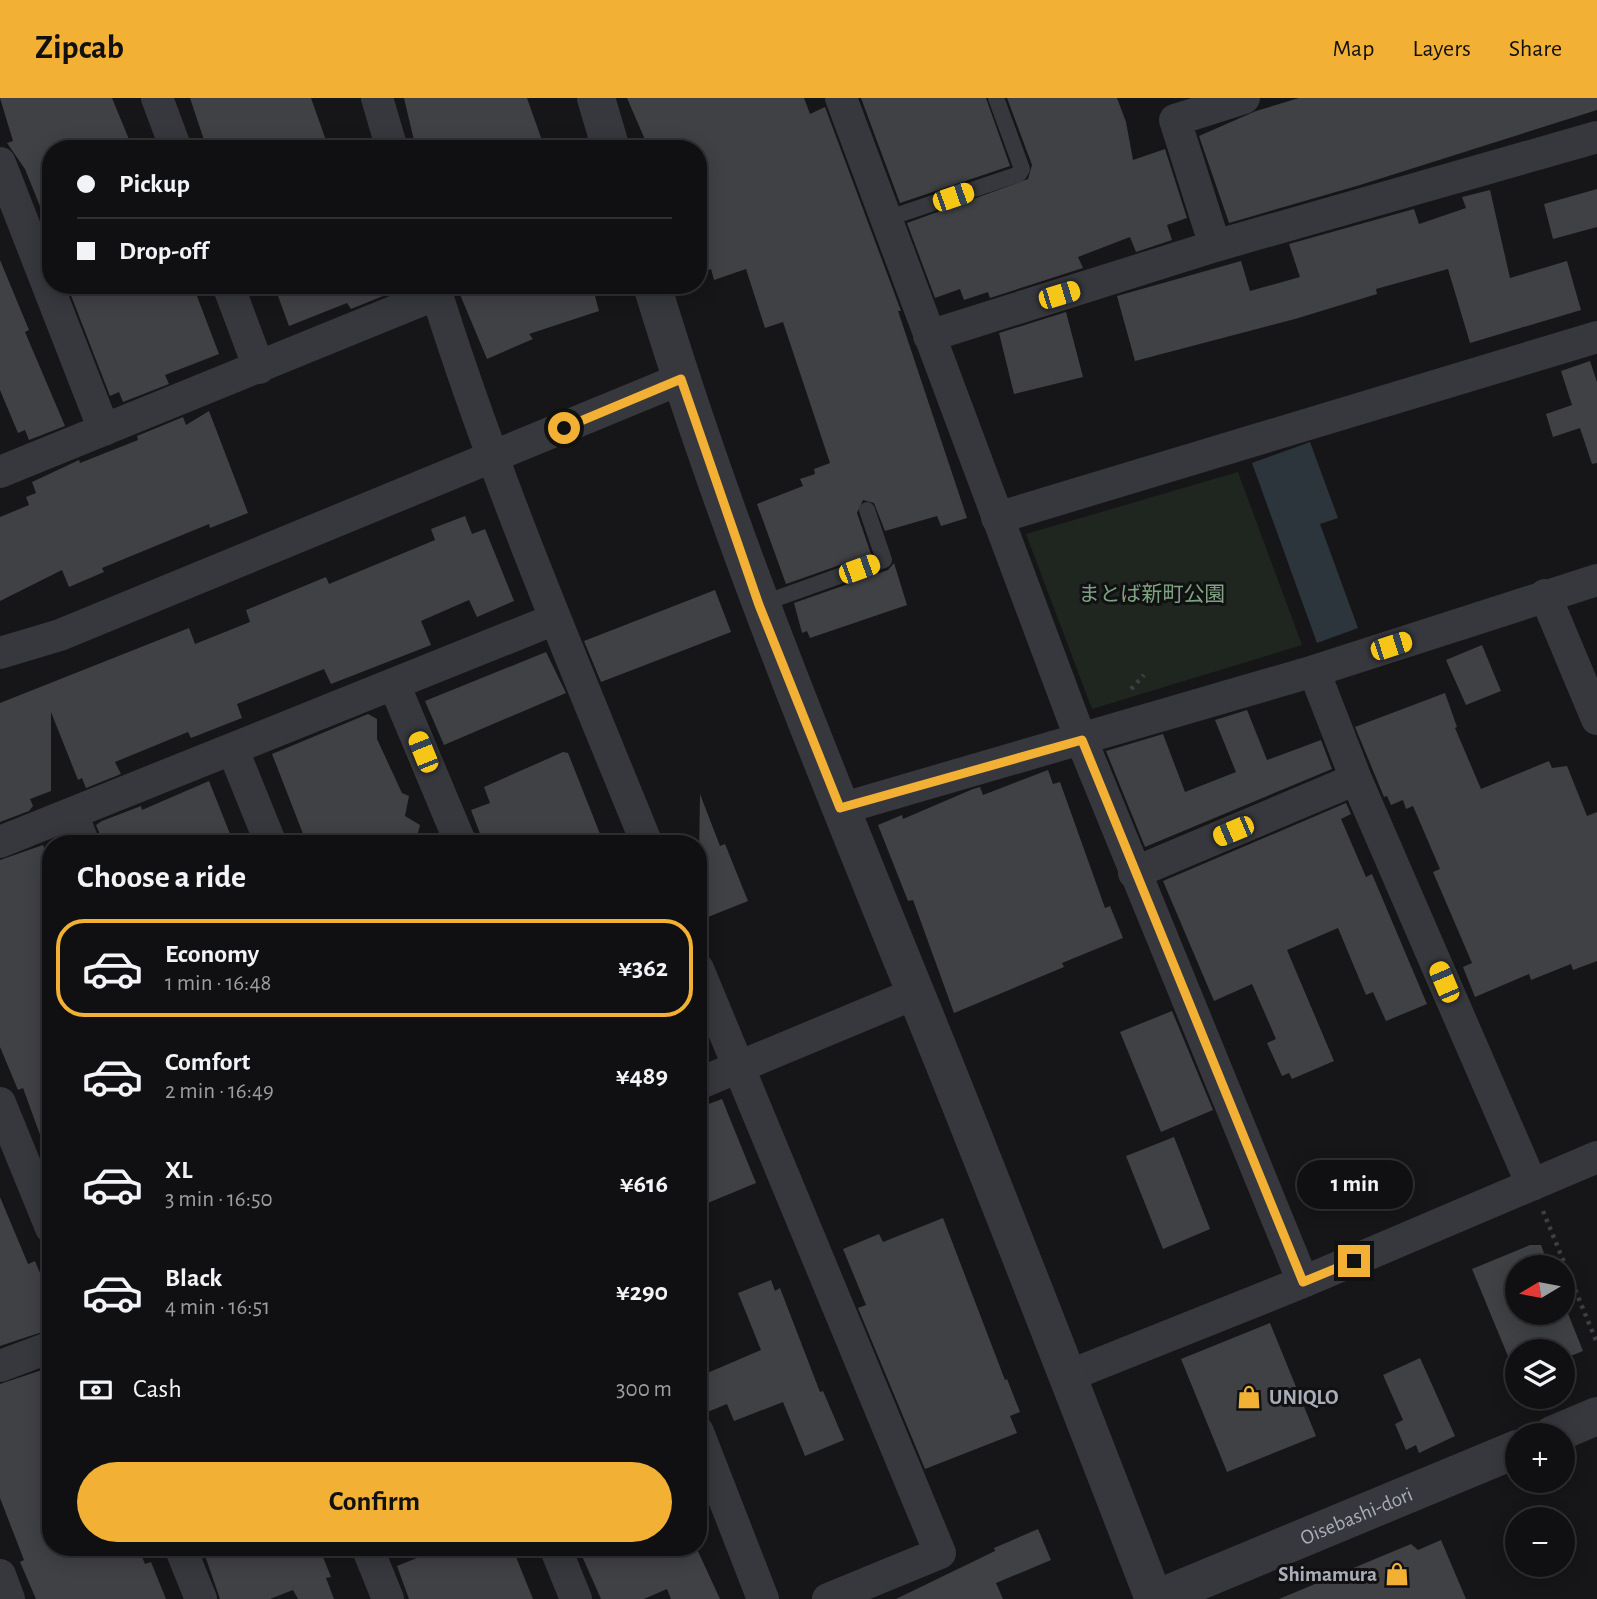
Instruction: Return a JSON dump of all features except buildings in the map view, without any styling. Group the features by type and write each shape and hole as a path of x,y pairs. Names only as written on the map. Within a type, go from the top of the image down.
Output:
{"street":[{"path":"157,98 173,140"},
{"path":"376,98 389,140"},
{"path":"596,98 608,140"},
{"path":"841,98 1082,740 1303,1282"},
{"path":"1215,246 1171,109 1244,98"},
{"path":"929,336 1215,246 1597,137"},
{"path":"0,163 42,271"},
{"path":"51,294 104,430"},
{"path":"231,294 259,368"},
{"path":"0,472 259,368 427,294"},
{"path":"437,294 494,458 555,619 643,835"},
{"path":"655,294 681,379 759,605 916,993 1155,1599"},
{"path":"997,518 1597,337"},
{"path":"0,653 60,635 681,379"},
{"path":"840,808 1314,671 1597,580"},
{"path":"1545,595 1597,719"},
{"path":"0,842 555,619"},
{"path":"1314,671 1356,779 1532,1185"},
{"path":"394,684 457,835"},
{"path":"233,750 267,835"},
{"path":"1134,873 1356,779"},
{"path":"72,814 80,835"},
{"path":"707,991 940,1553 828,1599"},
{"path":"707,1080 916,993"},
{"path":"0,1103 42,1206"},
{"path":"1068,1376 1303,1282 1597,1157"},
{"path":"0,1366 42,1350"},
{"path":"1575,1425 1597,1416"},
{"name":"Oisebashi-dori","path":"1155,1599 1505,1454"},
{"path":"707,1455 764,1599"},
{"path":"184,1556 201,1599"},
{"path":"371,1556 388,1599"},
{"path":"559,1556 576,1599"},
{"path":"0,1575 9,1599"}],"lane":[{"path":"886,219 1019,174 1022,169 996,98"},
{"path":"759,605 884,560 867,510"}],"path":[{"path":"1532,1185 1597,1343"}],"green space":[{"name":"まとば新町公園","path":"1238,472 1302,645 1092,709 1026,534"}],"shaded area":[{"path":"1310,442 1338,518 1320,524 1358,628 1317,643 1252,463"}],"place":[{"name":"UNIQLO","path":"1249,1397"},
{"name":"Shimamura","path":"1397,1574"}],"route":[{"path":"564,428 681,379 759,605 840,808 1082,740 1303,1282 1354,1261"}]}
